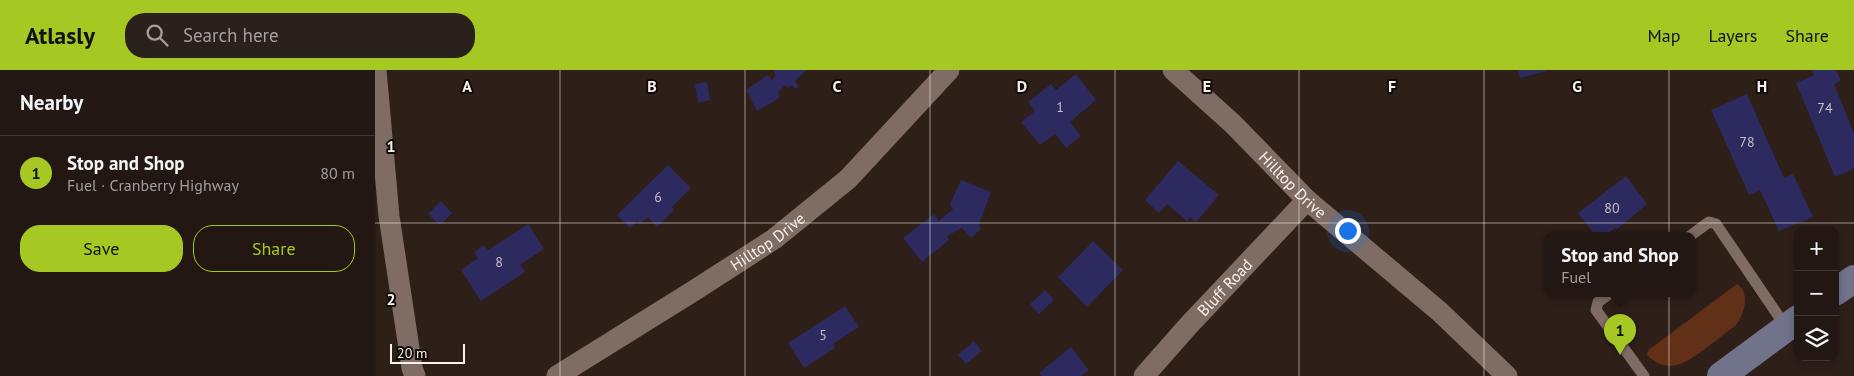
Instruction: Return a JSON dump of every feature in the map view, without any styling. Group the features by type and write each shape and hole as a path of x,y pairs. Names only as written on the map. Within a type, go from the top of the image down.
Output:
{"main road":[{"path":"1839,289 1854,279"},
{"path":"1721,376 1792,323"}],"street":[{"path":"375,70 389,216 412,368 415,376"},
{"name":"Hilltop Drive","path":"557,376 774,239 848,179 949,70"},
{"name":"Hilltop Drive","path":"1173,70 1233,124 1307,200 1440,312 1507,376"},
{"name":"Bluff Road","path":"1144,376 1187,326 1307,200"}],"lane":[{"path":"1695,232 1709,222 1716,224 1792,323"},
{"path":"1605,297 1598,302 1596,310 1644,376"}],"shaded area":[{"path":"1737,284 1744,292 1745,304 1736,325 1684,363 1670,366 1663,365 1647,355 1650,349"}],"building":[{"path":"773,70 806,70 795,81 799,86 795,89 792,85 788,88 785,85 778,92 780,98 757,111 746,90 768,75 772,80 776,76"},
{"path":"1518,70 1547,70 1547,71 1520,78"},
{"path":"1812,70 1836,70 1841,81 1834,84 1854,133 1854,169 1835,177 1796,83 1814,75"},
{"path":"1076,74 1096,100 1070,122 1081,136 1066,148 1055,134 1040,145 1021,122 1035,111 1028,102 1051,84 1056,90"},
{"path":"707,82 710,100 698,103 695,84"},
{"path":"1747,94 1784,178 1793,174 1813,217 1779,231 1760,190 1749,195 1711,110"},
{"path":"1178,161 1219,195 1196,222 1190,217 1187,221 1167,204 1159,213 1145,200"},
{"path":"668,165 691,188 672,207 674,210 657,227 648,217 640,224 637,221 630,228 617,215"},
{"path":"1626,176 1647,204 1616,230 1615,228 1610,232 1593,232 1578,213"},
{"path":"961,180 991,192 979,224 981,229 971,238 962,228 947,236 949,240 922,262 903,238 934,214 939,221 953,209 950,204"},
{"path":"441,201 452,213 440,225 428,214"},
{"path":"528,224 544,249 520,265 525,272 481,301 461,270 478,258 474,252 484,245 488,250"},
{"path":"1093,241 1123,270 1087,307 1058,277"},
{"path":"1045,290 1054,300 1039,314 1030,304"},
{"path":"845,306 859,327 833,344 835,348 804,368 788,343"},
{"path":"974,341 982,351 966,364 958,355"},
{"path":"1071,347 1089,370 1081,376 1042,376 1039,373"}],"place":[{"name":"Stop and Shop","path":"1620,355"}]}
